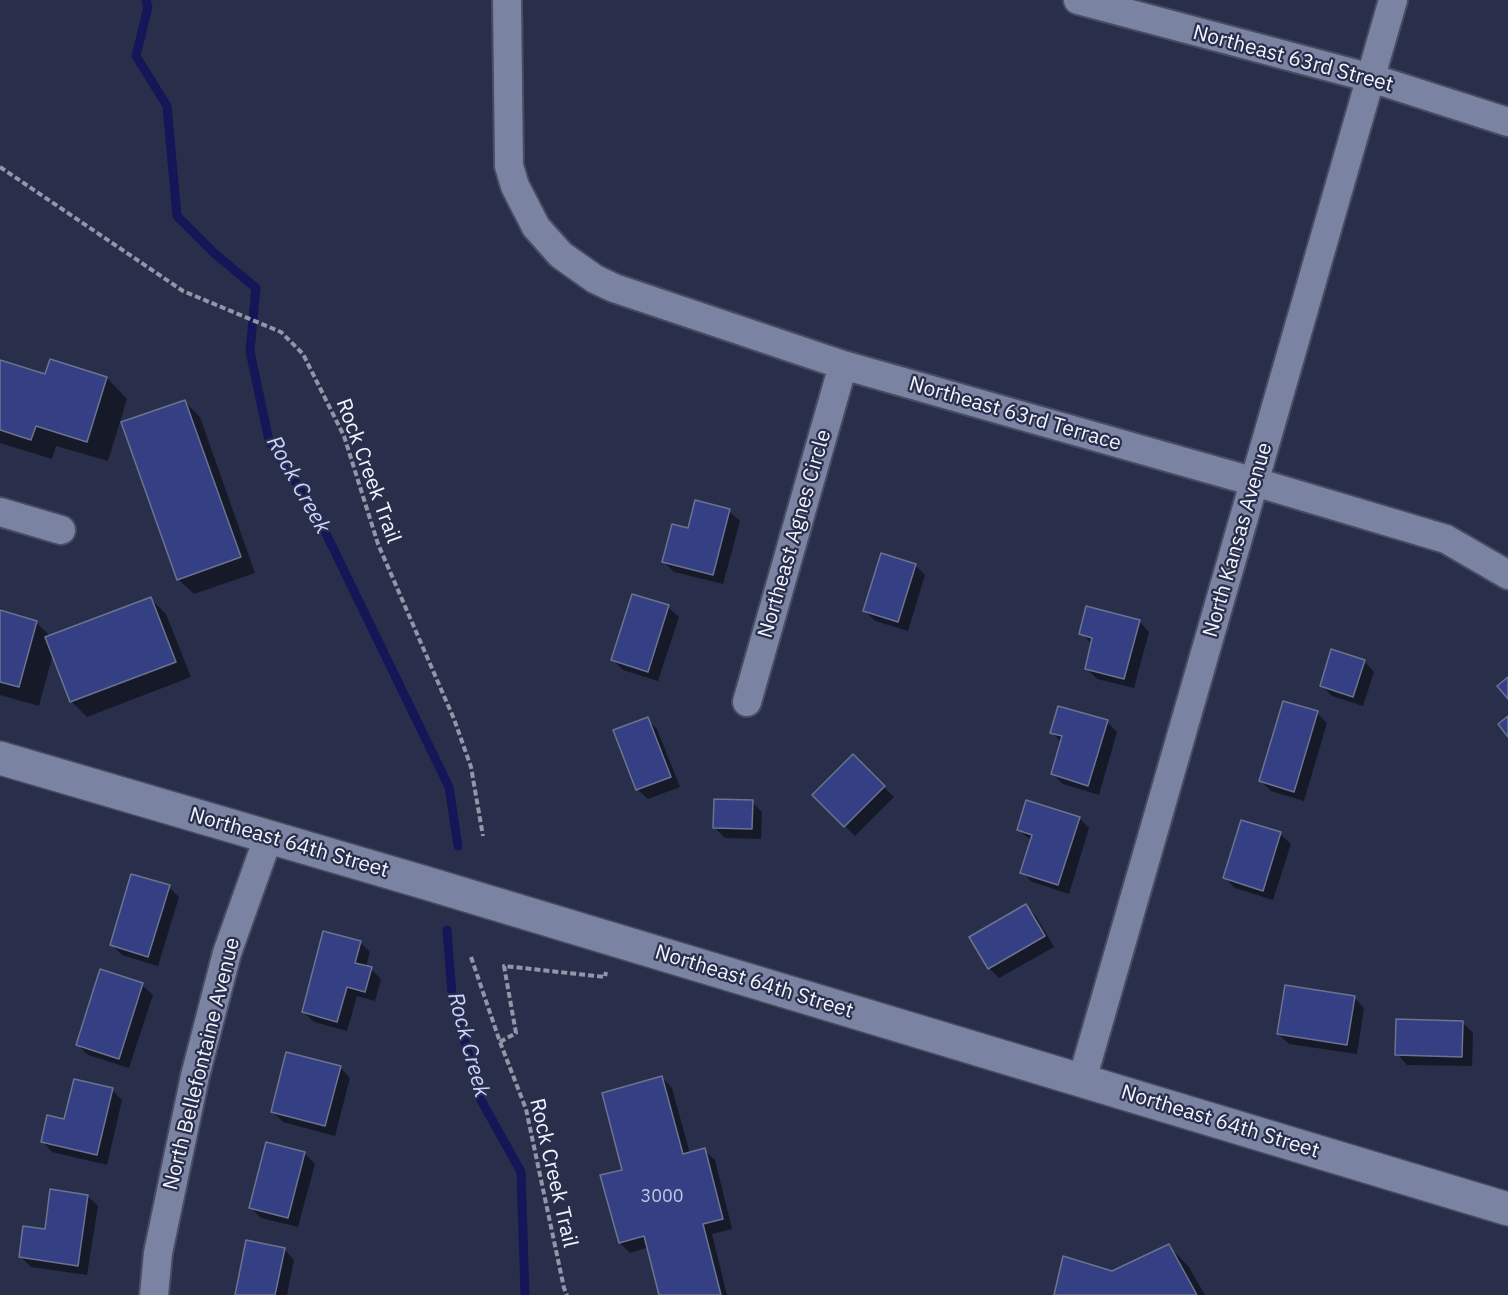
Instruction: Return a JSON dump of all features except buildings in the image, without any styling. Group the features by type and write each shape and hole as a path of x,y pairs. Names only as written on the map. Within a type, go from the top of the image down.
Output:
{"street":[{"name":"Northeast 63rd Terrace","path":"507,0 509,166 524,205 536,227 561,255 595,279 614,288 843,365 1255,482 1446,539 1508,575"},
{"name":"Northeast 63rd Street","path":"1077,0 1371,78 1508,122"},
{"name":"North Kansas Avenue","path":"1082,1080 1393,0"},
{"name":"Northeast Agnes Circle","path":"747,702 843,365"},
{"path":"0,512 61,530"},
{"name":"Northeast 64th Street","path":"0,758 426,883 1508,1209"},
{"name":"North Bellefontaine Avenue","path":"154,1295 160,1241 195,1076 227,953 268,838"}],"path":[{"name":"Rock Creek Trail","path":"0,167 183,291 281,332 303,354 344,436 378,544 461,738 471,767 483,836"},
{"name":"Rock Creek Trail","path":"471,957 526,1109 567,1295"},
{"path":"500,1042 516,1033 504,966 605,977 606,972"}],"waterway":[{"name":"Rock Creek","path":"146,0 148,7 136,56 167,106 177,216 214,253 256,288 250,351 269,441 317,515 449,787 458,846"},
{"name":"Rock Creek","path":"447,930 452,994 481,1100 521,1172 525,1295"}]}
